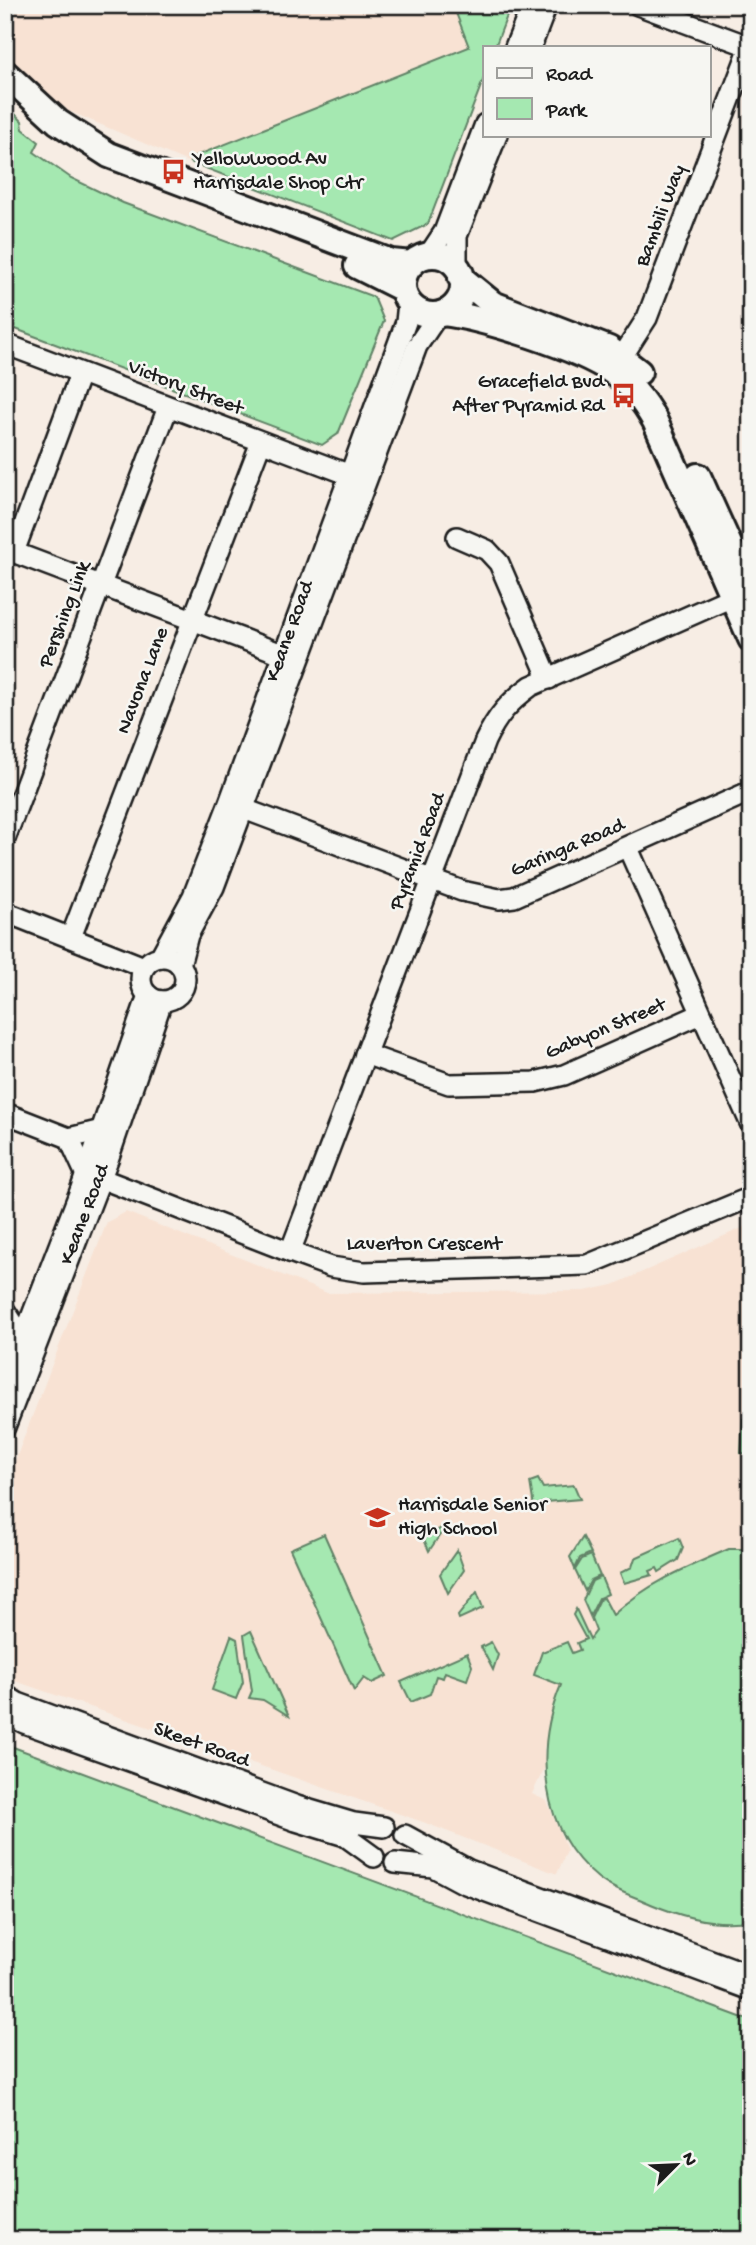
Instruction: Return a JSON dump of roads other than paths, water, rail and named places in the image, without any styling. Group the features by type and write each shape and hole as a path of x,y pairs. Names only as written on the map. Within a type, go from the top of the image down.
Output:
{"street":[{"path":"515,46 532,5"},
{"path":"531,46 547,5"},
{"path":"638,5 751,47"},
{"name":"Bambili Way","path":"622,357 647,318 751,47"},
{"path":"5,73 58,122 109,155 391,262 447,259 493,304 622,357 647,379 663,401 746,592 751,639"},
{"path":"5,97 50,136 103,170 377,274 424,314 476,317 598,363 629,384 655,421 746,592"},
{"name":"Keane Road","path":"483,129 444,232 405,275 406,321 193,896 141,981 155,998 172,999 182,991 185,977 180,965 188,935 214,887 417,346 441,314 460,298 457,236 497,136"},
{"name":"Victory Street","path":"5,344 350,475"},
{"path":"80,373 10,550 282,654"},
{"name":"Pershing Link","path":"5,839 168,407"},
{"name":"Navona Lane","path":"71,937 261,442"},
{"path":"457,537 487,550 499,564 549,679"},
{"name":"Pyramid Road","path":"290,1252 485,740 497,716 510,701 549,679 746,592"},
{"name":"Garinga Road","path":"244,809 483,897 499,900 514,897 750,793"},
{"path":"628,848 751,1125"},
{"path":"5,912 71,937 152,962 173,959 180,965"},
{"name":"Keane Road","path":"5,1385 36,1302 93,1176 102,1130 155,998"},
{"name":"Keane Road","path":"5,1427 155,998"},
{"name":"Gabyon Street","path":"365,1054 449,1084 535,1082 564,1075 701,1014"},
{"path":"5,1113 69,1138 102,1130"},
{"path":"69,1138 93,1176"},
{"name":"Laverton Crescent","path":"93,1176 331,1267 364,1272 579,1266 604,1260 751,1197"},
{"path":"21,1342 19,1332 6,1312 36,1302"},
{"name":"Skeet Road","path":"5,1695 18,1703 297,1806 354,1823 384,1827"},
{"name":"Skeet Road","path":"5,1713 24,1723 296,1821 345,1836 374,1857"},
{"path":"751,1975 469,1870 405,1835 398,1828 384,1827 372,1839 374,1857 384,1863 433,1867 463,1883 751,1990"},
{"path":"395,1863 407,1852 405,1835"}],"place":[{"name":"Yellowwood Av Harrisdale Shop Ctr","path":"173,172"},
{"name":"Gracefield Bvd After Pyramid Rd","path":"624,395"},
{"name":"Harrisdale Senior High School","path":"378,1518"}]}
